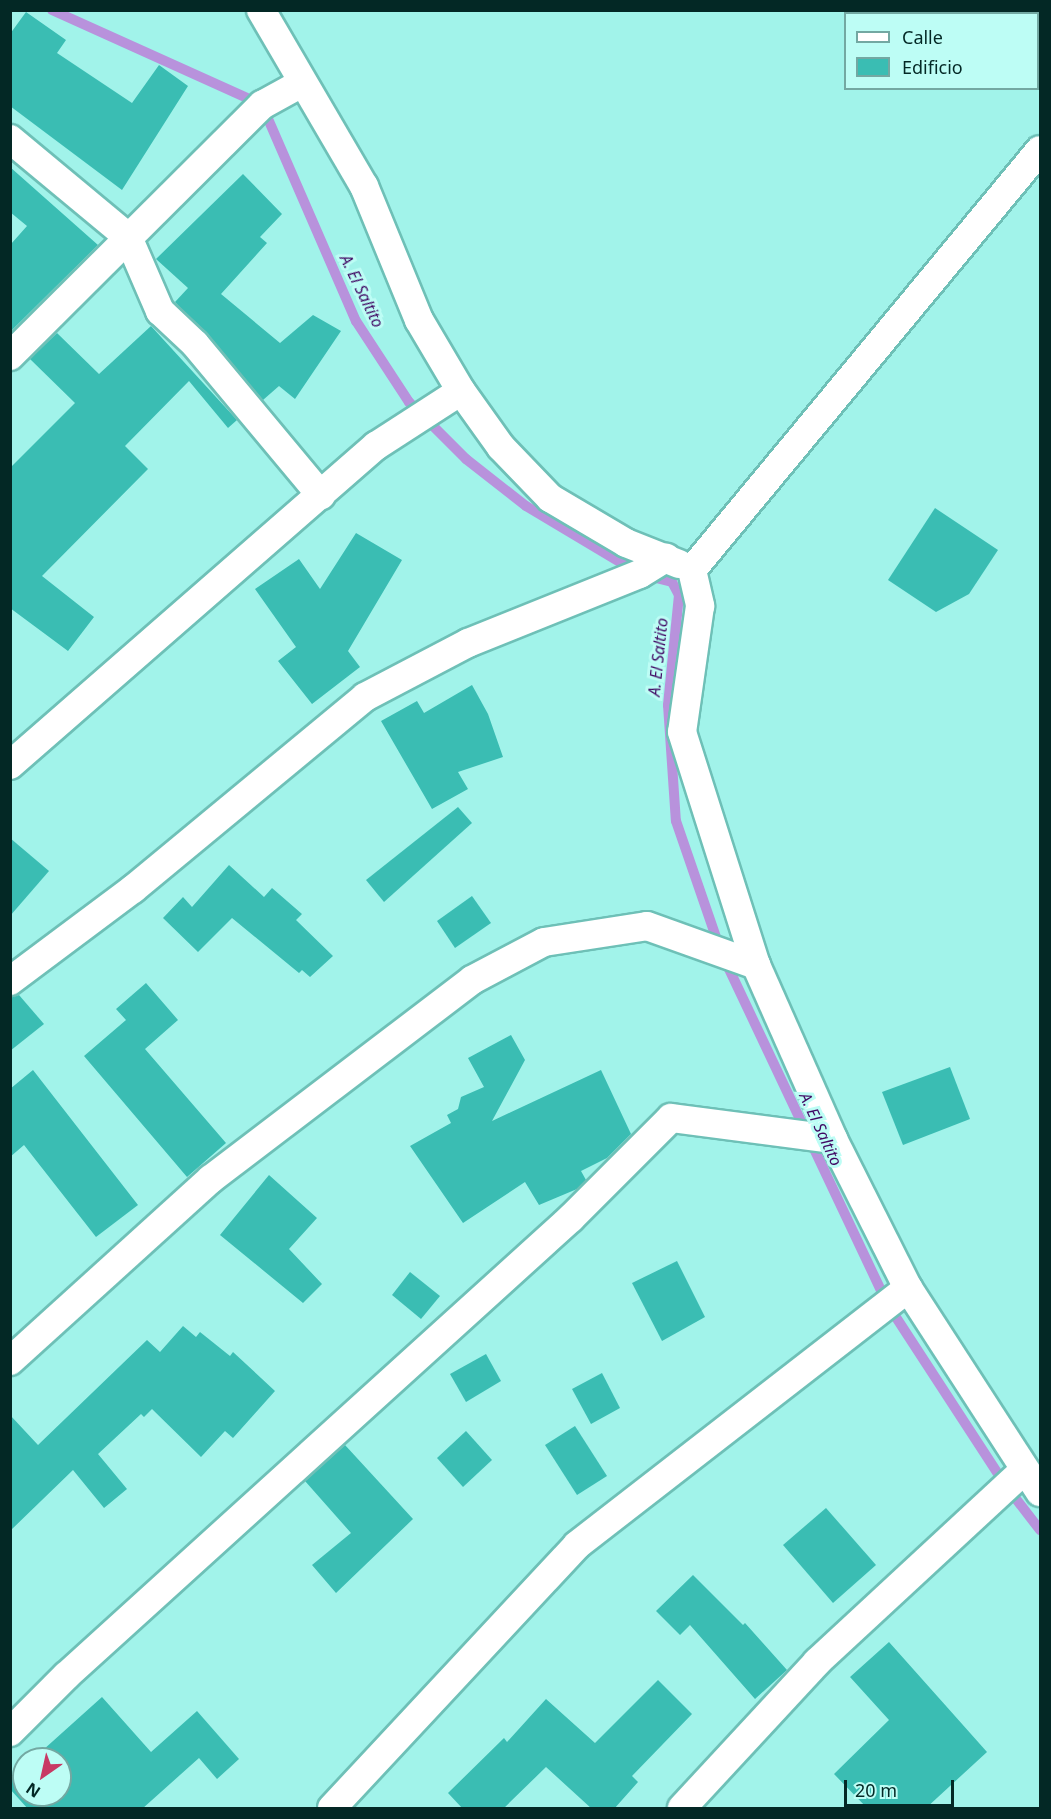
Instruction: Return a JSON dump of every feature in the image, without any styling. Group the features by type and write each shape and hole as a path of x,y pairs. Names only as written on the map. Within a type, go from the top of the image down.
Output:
{"street":[{"path":"261,10 364,186 419,320 461,391 501,447 550,498 626,543 692,570"},
{"path":"10,356 262,105 302,83"},
{"path":"10,139 128,237 160,311 195,344 321,495"},
{"path":"692,570 1041,150"},
{"path":"10,765 376,446 461,391"},
{"path":"10,981 133,890 365,696 468,643 640,574 666,558"},
{"path":"692,570 700,606 682,732 756,965 833,1139 908,1288 1024,1470 1041,1492"},
{"path":"10,1361 211,1179 472,980 523,952 544,942 647,926 756,965"},
{"path":"10,1732 66,1676 571,1218 671,1118 833,1139"},
{"path":"332,1809 577,1545 908,1288"},
{"path":"682,1809 817,1662 1024,1470"}],"building":[{"path":"26,12 66,40 57,53 132,103 159,65 188,86 122,190 10,106 10,34"},
{"path":"10,167 98,245 10,332 11,244 27,226 10,212"},
{"path":"243,174 282,214 260,237 267,243 221,294 280,343 313,315 341,331 295,399 279,386 263,400 175,302 188,288 156,259"},
{"path":"151,326 237,420 228,428 189,381 125,446 148,469 42,576 94,617 68,651 10,608 10,468 75,403 30,359 57,333 99,374"},
{"path":"935,508 998,550 969,594 936,612 888,580"},
{"path":"356,533 402,560 348,651 360,667 312,704 278,661 296,647 255,589 299,559 320,589"},
{"path":"472,685 488,714 503,757 458,772 468,789 432,809 381,721 417,701 424,713"},
{"path":"458,807 472,823 384,902 366,880"},
{"path":"10,838 49,871 10,916"},
{"path":"229,865 264,897 272,888 302,914 296,920 333,956 310,977 302,970 299,973 232,918 198,952 163,918 183,897 192,907"},
{"path":"472,896 491,923 455,948 437,921"},
{"path":"146,983 178,1020 145,1049 226,1143 187,1177 84,1056 126,1020 116,1009"},
{"path":"19,995 44,1024 10,1051 10,997"},
{"path":"511,1035 525,1060 492,1121 601,1070 631,1134 607,1158 581,1171 586,1180 577,1189 539,1205 525,1182 463,1223 410,1146 451,1123 447,1115 458,1109 461,1097 484,1087 468,1058"},
{"path":"950,1067 970,1119 903,1145 882,1092"},
{"path":"33,1070 138,1205 96,1237 24,1145 10,1157 10,1089"},
{"path":"269,1175 317,1218 289,1249 322,1284 303,1303 220,1235"},
{"path":"677,1261 705,1317 662,1341 632,1283"},
{"path":"410,1272 440,1296 421,1319 392,1295"},
{"path":"183,1326 196,1337 200,1332 230,1356 233,1352 275,1391 233,1438 225,1431 201,1457 152,1409 144,1417 141,1414 98,1454 127,1489 104,1508 73,1470 10,1531 10,1415 38,1445 147,1340 160,1352"},
{"path":"486,1354 501,1381 466,1402 450,1374"},
{"path":"602,1373 620,1408 591,1424 572,1389"},
{"path":"575,1426 607,1476 577,1495 545,1445"},
{"path":"466,1431 492,1460 463,1487 437,1458"},
{"path":"345,1445 413,1519 336,1593 312,1565 351,1533 305,1481"},
{"path":"826,1508 876,1565 833,1603 783,1545"},
{"path":"693,1575 743,1625 745,1623 787,1670 755,1699 690,1625 680,1635 656,1611"},
{"path":"889,1642 987,1752 925,1809 868,1809 834,1774 889,1720 850,1677"},
{"path":"658,1680 692,1714 632,1776 638,1782 614,1809 592,1809 546,1767 503,1809 463,1809 448,1793 504,1738 507,1742 546,1699 595,1743"},
{"path":"102,1697 151,1752 197,1711 239,1759 217,1779 199,1758 142,1809 28,1809 26,1807 72,1807 72,1747 46,1747"},
{"path":"12,1777 12,1791 10,1789"}],"waterway":[{"name":"A. El Saltito","path":"52,10 262,105 356,321 409,402 466,459 526,506 640,574 672,582 679,595 668,705 676,821 721,952 888,1305 1006,1486 1040,1530"}]}
